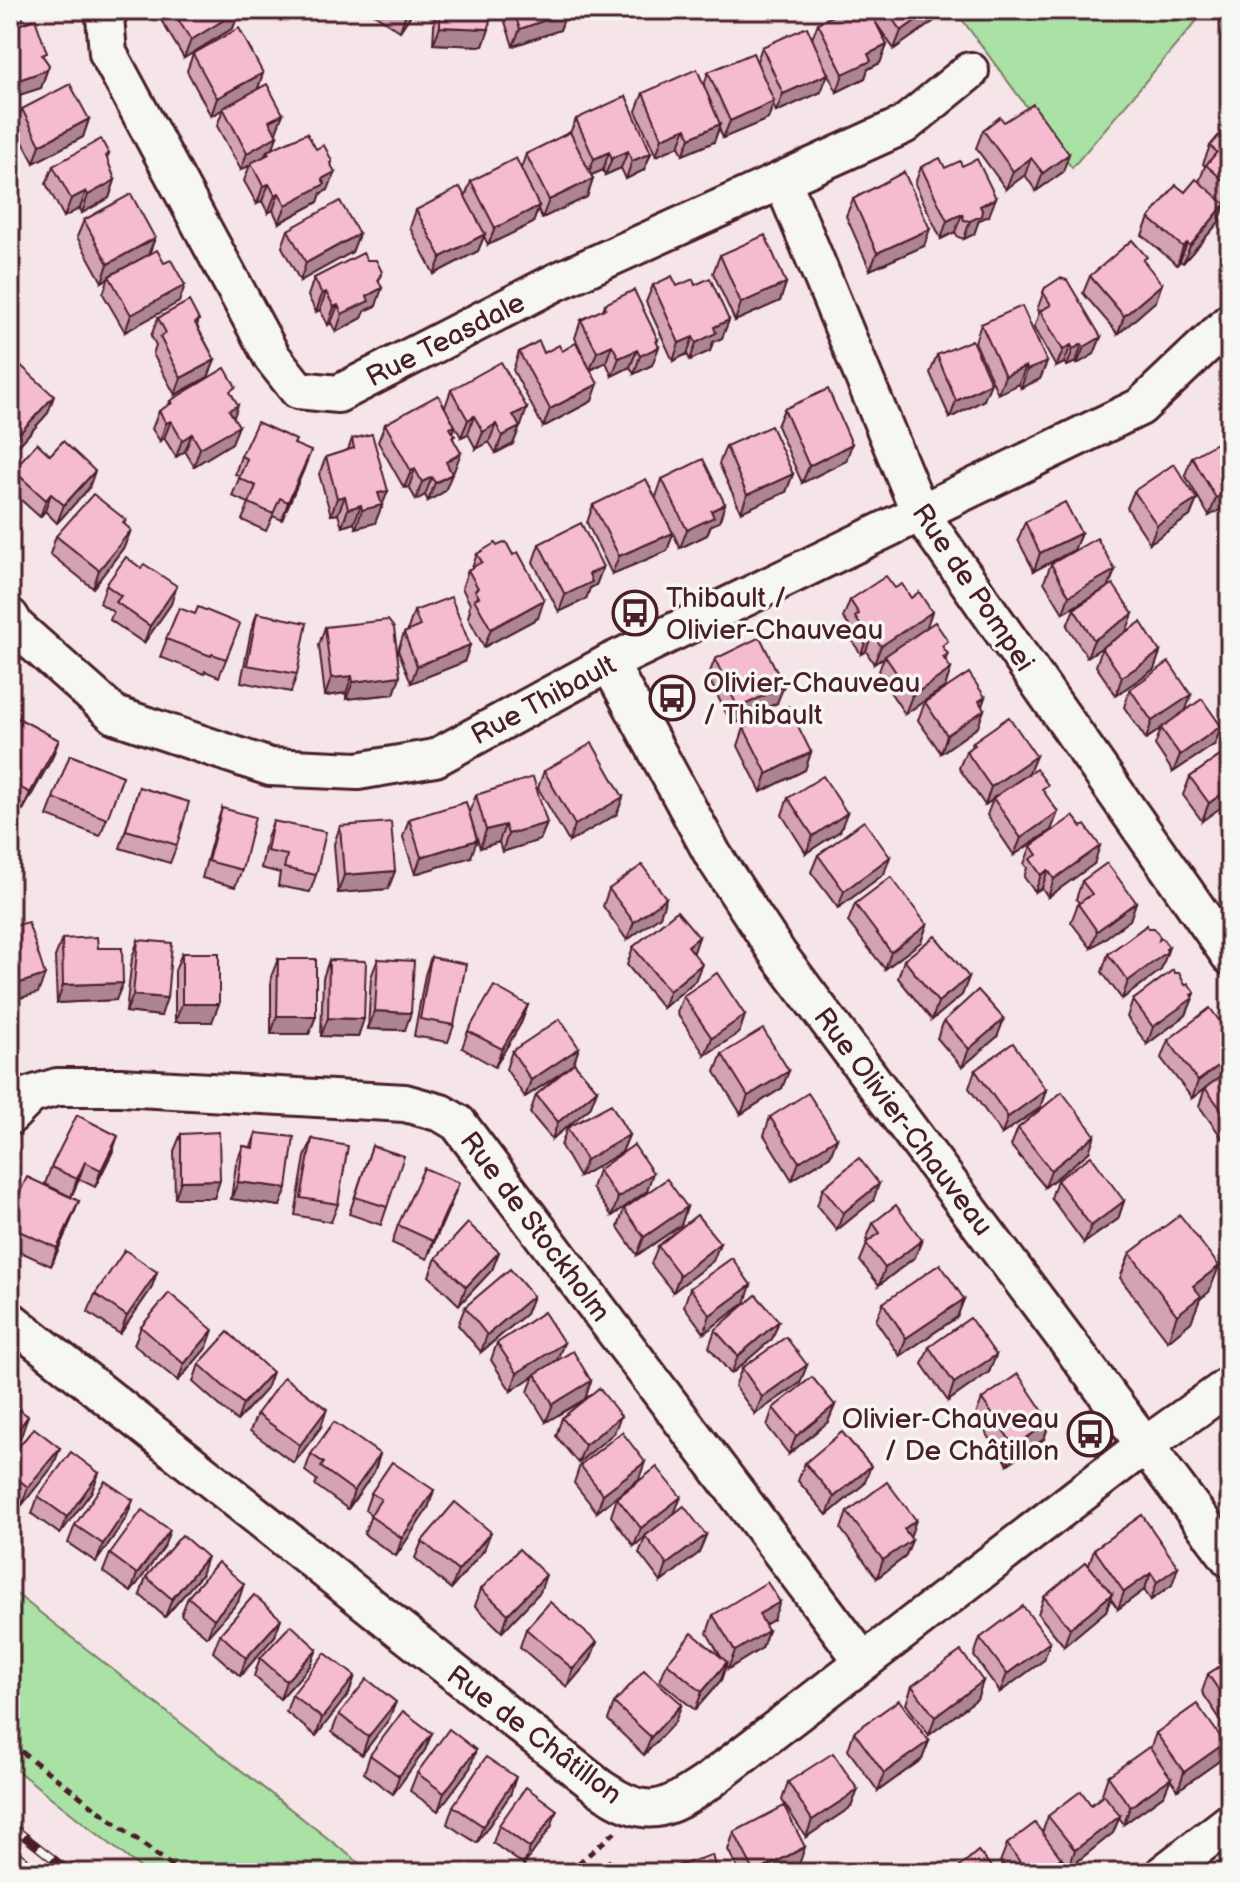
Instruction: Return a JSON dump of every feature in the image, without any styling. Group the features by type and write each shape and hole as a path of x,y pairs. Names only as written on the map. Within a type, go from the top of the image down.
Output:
{"street":[{"name":"Rue Teasdale","path":"110,10 105,17 108,53 272,357 298,390 338,394 556,282 904,125 970,71"},
{"name":"Rue de Pompei","path":"783,182 920,513 1230,956"},
{"name":"Rue Thibault","path":"10,617 16,627 115,715 270,767 358,771 435,758 609,663 1140,407 1226,336"},
{"name":"Rue Olivier-Chauveau","path":"609,663 713,855 778,954 1230,1559"},
{"name":"Rue de Stockholm","path":"10,1116 31,1095 57,1087 120,1087 405,1103 441,1113 458,1123 863,1661"},
{"name":"Rue de Châtillon","path":"10,1320 600,1788 634,1808 653,1809 683,1798 1145,1445 1230,1385"},
{"path":"1164,1873 1230,1822"}],"path":[{"path":"10,1743 181,1873"},
{"path":"567,1873 620,1827"}],"green space":[{"path":"955,10 1206,10 1072,168"},
{"path":"10,1589 372,1873 147,1873 10,1765"}],"building":[{"path":"172,10 240,10 191,40"},
{"path":"440,10 490,10 489,29 440,27"},
{"path":"513,10 565,10 566,13 520,29"},
{"path":"844,10 865,10 869,17 872,15 887,45 868,54 871,61 843,74 818,23"},
{"path":"886,10 930,10 901,31"},
{"path":"35,19 47,53 42,55 49,65 47,70 10,83 10,28"},
{"path":"807,27 828,74 783,94 762,47"},
{"path":"239,28 263,73 217,98 193,54"},
{"path":"753,53 774,101 730,121 708,72"},
{"path":"697,69 720,124 690,138 686,128 662,138 643,93"},
{"path":"70,84 89,119 40,145 22,109"},
{"path":"267,84 283,114 269,121 277,136 247,153 223,108"},
{"path":"626,96 651,153 632,161 628,151 612,158 609,152 594,159 576,119"},
{"path":"1033,104 1069,154 1043,173 1031,158 1013,171 983,130 1000,117 1004,122"},
{"path":"1230,122 1230,186 1206,165 1217,152 1210,146"},
{"path":"570,132 593,179 549,200 526,154"},
{"path":"307,133 316,149 324,145 335,172 322,179 325,184 286,205 269,184 263,186 251,163 269,154 267,151"},
{"path":"101,139 109,154 106,156 115,180 88,195 86,191 71,199 53,166"},
{"path":"516,158 539,206 495,228 471,181"},
{"path":"940,158 945,168 960,161 962,166 977,159 996,198 980,206 981,216 970,221 964,220 962,214 947,221 921,167"},
{"path":"904,172 930,229 877,253 853,199"},
{"path":"1196,179 1225,204 1190,246 1187,243 1183,247 1149,218 1176,185 1185,192"},
{"path":"460,187 485,234 441,257 416,210"},
{"path":"131,194 155,238 108,264 84,220"},
{"path":"340,201 359,234 306,263 288,230"},
{"path":"765,235 786,283 741,303 720,255"},
{"path":"1132,240 1147,257 1143,260 1162,284 1124,316 1090,276"},
{"path":"157,250 164,263 171,260 185,285 131,315 109,276"},
{"path":"363,253 367,260 376,260 382,272 378,279 382,288 367,296 369,301 342,314 326,292 322,294 314,278"},
{"path":"672,276 677,286 693,279 695,285 710,278 729,320 714,327 716,333 696,343 693,337 679,343 653,285"},
{"path":"1060,278 1067,280 1101,337 1084,347 1082,344 1073,349 1071,345 1063,350 1040,311 1051,305 1043,292 1045,288"},
{"path":"634,290 659,347 640,356 637,350 619,358 612,345 597,352 581,320"},
{"path":"189,301 199,320 195,323 215,360 181,378 160,337 166,333 158,318"},
{"path":"1022,306 1047,362 1027,370 1026,366 1005,376 981,324"},
{"path":"10,329 18,336 10,345"},
{"path":"972,340 991,383 956,401 937,355"},
{"path":"539,341 544,353 559,345 562,351 576,343 598,384 550,409 519,352"},
{"path":"17,362 54,396 17,436 10,429 10,369"},
{"path":"501,362 527,408 513,415 520,427 502,436 496,424 483,432 474,416 468,420 451,390"},
{"path":"225,368 236,387 230,391 238,405 229,410 239,426 200,448 192,434 182,440 171,421 166,423 159,411"},
{"path":"828,389 852,444 809,466 784,409"},
{"path":"438,395 455,426 450,428 455,436 452,437 461,453 446,462 452,474 435,483 432,477 422,482 415,469 411,471 385,424"},
{"path":"257,422 296,440 294,444 311,451 288,502 280,498 273,514 249,503 256,486 239,478 247,459 241,456"},
{"path":"771,426 793,474 747,495 726,446"},
{"path":"372,434 388,491 378,493 382,505 362,510 361,505 348,509 345,496 337,498 326,457 354,448 352,439"},
{"path":"1230,435 1230,490 1216,498 1192,457"},
{"path":"63,441 95,471 64,505 51,494 46,500 13,470 37,443 50,455"},
{"path":"703,459 725,504 711,511 714,517 687,530 662,479"},
{"path":"1174,464 1197,499 1157,525 1134,491"},
{"path":"646,479 673,533 619,556 593,505"},
{"path":"93,494 126,520 123,523 131,530 99,570 56,536"},
{"path":"1065,502 1081,533 1040,553 1025,522"},
{"path":"581,523 603,567 589,574 592,582 565,595 539,544"},
{"path":"1097,538 1115,570 1069,596 1051,564"},
{"path":"506,542 513,555 518,552 544,600 491,629 474,599 479,597 475,590 478,588 468,570 482,562 477,554 495,543 497,546"},
{"path":"126,557 141,568 144,564 177,586 150,626 116,602 121,596 106,585"},
{"path":"886,576 895,588 902,584 911,598 919,592 932,612 881,646 872,634 868,636 855,617 859,614 850,600"},
{"path":"1113,584 1133,614 1094,640 1074,609"},
{"path":"451,597 470,645 417,666 404,633 420,626 414,611"},
{"path":"198,607 240,624 226,659 166,639 179,608 195,614"},
{"path":"257,613 307,623 297,674 247,665"},
{"path":"388,620 394,628 400,676 353,682 352,676 331,678 325,627"},
{"path":"935,622 948,641 942,646 948,654 943,657 951,669 912,696 885,656"},
{"path":"1141,622 1160,652 1122,677 1102,648"},
{"path":"760,637 784,686 738,708 715,659"},
{"path":"1169,662 1191,695 1152,721 1130,689"},
{"path":"969,673 985,697 979,701 984,710 947,735 925,702"},
{"path":"1202,699 1221,726 1180,755 1161,728"},
{"path":"788,706 811,752 767,774 744,728"},
{"path":"1009,717 1036,756 991,787 966,751 975,745 973,742"},
{"path":"18,718 59,740 30,793 10,782 10,731"},
{"path":"592,743 623,797 575,825 544,771"},
{"path":"1230,749 1230,788 1209,803 1190,777"},
{"path":"70,755 123,776 107,819 53,798"},
{"path":"1036,769 1048,785 1042,789 1058,812 1021,838 993,798"},
{"path":"823,776 847,813 813,836 788,798"},
{"path":"533,777 547,823 508,834 505,825 486,830 476,795"},
{"path":"139,787 189,802 177,845 126,830"},
{"path":"466,802 477,840 421,857 409,819"},
{"path":"222,808 255,817 242,870 208,861"},
{"path":"1073,816 1082,827 1085,825 1100,846 1054,879 1048,870 1041,875 1030,859 1037,855 1031,846"},
{"path":"273,821 326,832 316,875 284,868 287,855 267,851"},
{"path":"864,821 890,857 844,891 818,855"},
{"path":"391,822 395,871 344,875 340,826"},
{"path":"1107,863 1136,902 1097,931 1078,904 1092,894 1082,881"},
{"path":"642,865 666,898 634,922 609,889"},
{"path":"891,877 927,925 891,952 855,904"},
{"path":"677,911 699,937 688,946 702,964 669,991 633,947"},
{"path":"28,922 45,975 10,986 10,927"},
{"path":"1147,925 1154,928 1159,940 1162,938 1169,947 1167,952 1128,981 1108,954"},
{"path":"935,936 969,977 938,1002 904,960"},
{"path":"97,937 98,948 122,948 123,983 63,985 62,939"},
{"path":"138,940 172,943 167,998 133,995"},
{"path":"182,953 219,953 219,1004 182,1004"},
{"path":"431,957 466,964 454,1025 420,1019"},
{"path":"278,959 316,959 316,1016 277,1016"},
{"path":"378,959 414,961 411,1013 375,1011"},
{"path":"329,960 366,961 364,1019 328,1018"},
{"path":"1173,970 1195,993 1191,995 1193,998 1153,1027 1133,1000"},
{"path":"717,973 745,1015 712,1038 683,996"},
{"path":"494,986 528,1005 502,1049 468,1031"},
{"path":"978,990 1004,1019 969,1049 944,1021"},
{"path":"1210,1008 1230,1035 1230,1057 1198,1081 1168,1040"},
{"path":"560,1019 579,1048 531,1080 512,1051"},
{"path":"763,1029 789,1071 748,1096 722,1054"},
{"path":"1013,1043 1046,1090 1008,1117 975,1070"},
{"path":"574,1063 597,1090 558,1122 536,1095"},
{"path":"1230,1070 1230,1121 1205,1088"},
{"path":"1062,1092 1095,1135 1051,1170 1018,1128"},
{"path":"808,1093 837,1138 799,1162 770,1117"},
{"path":"611,1104 629,1135 586,1160 567,1128"},
{"path":"77,1115 118,1136 101,1170 85,1162 77,1179 51,1167"},
{"path":"219,1132 220,1180 181,1181 181,1134"},
{"path":"256,1133 294,1137 287,1188 238,1182 243,1146 254,1148"},
{"path":"312,1139 348,1146 338,1204 301,1198"},
{"path":"634,1145 653,1173 618,1198 598,1170"},
{"path":"372,1146 404,1156 387,1207 355,1197"},
{"path":"1091,1156 1124,1201 1091,1226 1057,1180"},
{"path":"859,1158 879,1184 843,1213 823,1188"},
{"path":"424,1168 459,1183 433,1241 398,1225"},
{"path":"27,1177 79,1201 57,1248 10,1227 10,1213"},
{"path":"667,1179 687,1207 644,1237 624,1209"},
{"path":"896,1205 922,1240 885,1268 866,1243 880,1233 873,1223"},
{"path":"697,1215 720,1243 680,1275 658,1246"},
{"path":"1180,1215 1219,1266 1193,1286 1201,1296 1177,1315 1130,1253"},
{"path":"468,1223 499,1252 466,1287 436,1258"},
{"path":"125,1250 157,1272 127,1316 95,1294"},
{"path":"732,1258 751,1285 710,1315 690,1288"},
{"path":"940,1264 964,1299 906,1338 883,1303"},
{"path":"510,1269 533,1296 487,1335 465,1307"},
{"path":"169,1293 213,1330 184,1364 141,1327"},
{"path":"756,1295 779,1321 738,1356 715,1330"},
{"path":"544,1312 564,1343 517,1373 497,1343"},
{"path":"970,1318 996,1355 954,1383 929,1347"},
{"path":"228,1332 272,1372 243,1404 199,1364"},
{"path":"786,1337 807,1365 762,1397 742,1368"},
{"path":"573,1351 591,1381 553,1404 535,1374"},
{"path":"1018,1374 1050,1422 1014,1446 982,1399"},
{"path":"284,1377 327,1409 300,1445 257,1414"},
{"path":"812,1377 835,1405 796,1436 773,1408"},
{"path":"599,1388 621,1416 585,1445 562,1418"},
{"path":"10,1403 28,1416 10,1441"},
{"path":"334,1422 380,1454 354,1491 321,1467 324,1463 311,1454"},
{"path":"34,1428 60,1448 28,1487 10,1473 10,1457"},
{"path":"622,1432 645,1462 603,1494 580,1465"},
{"path":"842,1432 871,1466 834,1497 805,1463"},
{"path":"71,1452 99,1473 67,1517 38,1496"},
{"path":"392,1462 434,1490 402,1538 370,1516 381,1499 371,1493"},
{"path":"657,1467 681,1497 641,1528 617,1498"},
{"path":"105,1481 133,1500 103,1544 75,1525"},
{"path":"887,1482 916,1520 904,1529 912,1540 883,1560 847,1512"},
{"path":"455,1502 491,1532 458,1571 422,1541"},
{"path":"684,1506 706,1535 667,1564 645,1536"},
{"path":"142,1510 170,1530 137,1574 110,1554"},
{"path":"1142,1515 1178,1567 1157,1582 1151,1573 1124,1592 1094,1549"},
{"path":"182,1535 207,1557 172,1599 146,1577"},
{"path":"519,1549 546,1575 508,1614 481,1589"},
{"path":"218,1562 244,1584 214,1619 188,1597"},
{"path":"1086,1562 1112,1594 1070,1628 1044,1597"},
{"path":"767,1582 780,1602 759,1614 768,1631 735,1651 713,1615"},
{"path":"254,1595 281,1619 246,1658 220,1634"},
{"path":"550,1602 597,1642 573,1669 526,1629"},
{"path":"1023,1606 1050,1642 1007,1674 980,1638"},
{"path":"291,1625 317,1649 286,1681 260,1658"},
{"path":"692,1633 727,1662 702,1692 667,1663"},
{"path":"961,1651 983,1681 935,1717 912,1686"},
{"path":"325,1653 355,1676 322,1718 292,1695"},
{"path":"1230,1660 1230,1707 1208,1674"},
{"path":"644,1670 682,1704 651,1737 614,1703"},
{"path":"367,1679 396,1702 368,1737 339,1714"},
{"path":"899,1700 929,1741 884,1773 854,1732"},
{"path":"1197,1704 1225,1743 1184,1772 1156,1733"},
{"path":"403,1711 432,1733 399,1776 370,1755"},
{"path":"449,1729 476,1750 444,1793 417,1773"},
{"path":"1149,1747 1171,1778 1130,1807 1108,1776"},
{"path":"833,1753 858,1790 812,1820 788,1782"},
{"path":"486,1757 516,1777 483,1826 453,1806"},
{"path":"526,1787 557,1810 530,1848 499,1825"},
{"path":"1081,1791 1091,1805 1104,1795 1120,1816 1075,1850 1048,1816"},
{"path":"784,1806 805,1847 755,1873 734,1832"},
{"path":"1035,1823 1061,1858 1041,1873 1028,1873 1007,1844"},
{"path":"978,1851 997,1873 952,1873"},
{"path":"712,1855 717,1873 679,1873 677,1866"},
{"path":"609,1860 627,1873 600,1873"}],"railway":[{"path":"10,1825 71,1873"},
{"path":"10,1849 40,1873"}],"place":[{"name":"Thibault / Olivier-Chauveau","path":"635,613"},
{"name":"Olivier-Chauveau / Thibault","path":"672,698"},
{"name":"Olivier-Chauveau / De Châtillon","path":"1090,1434"}]}
